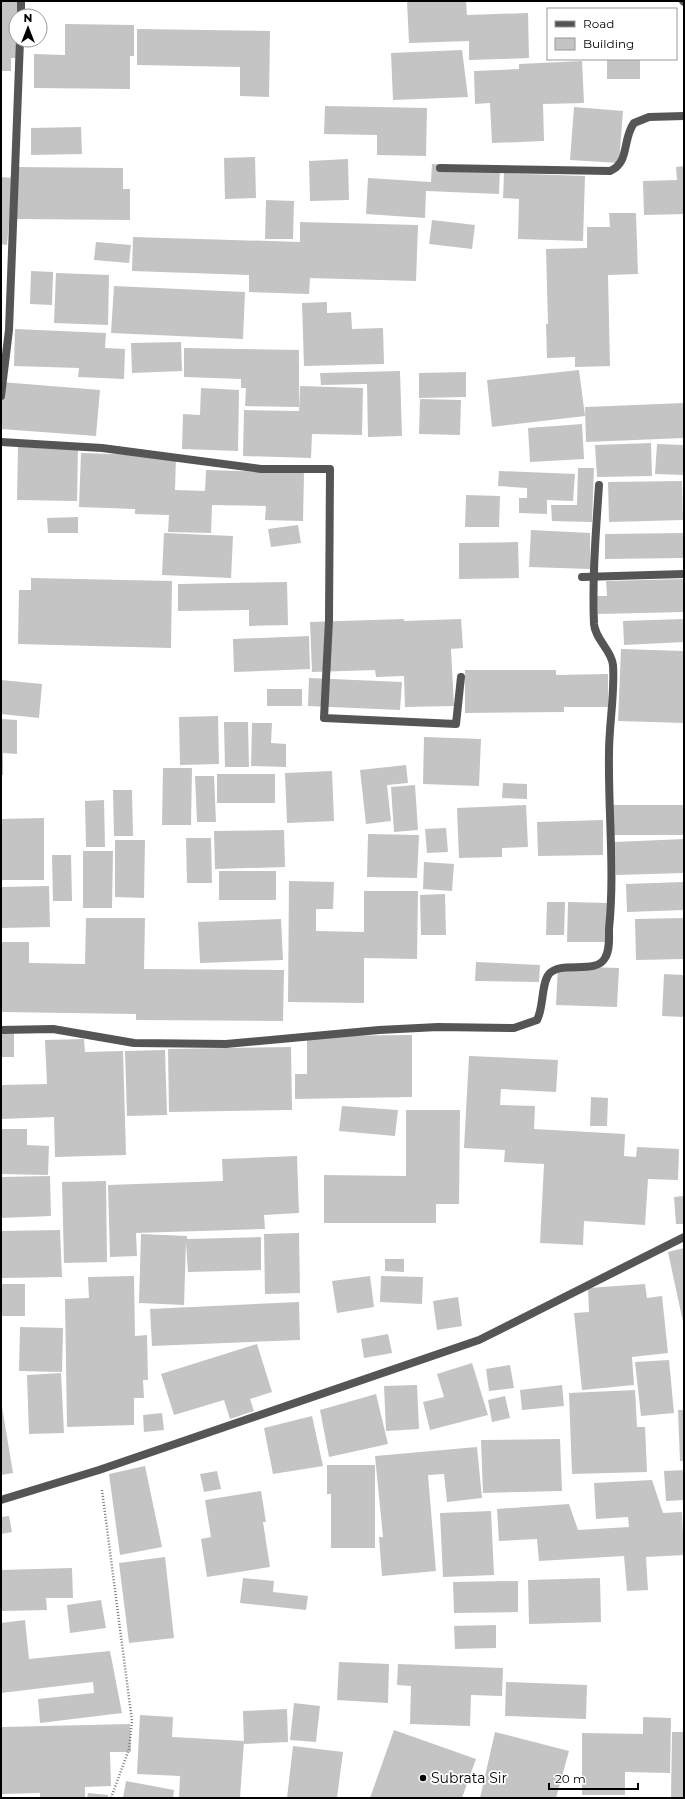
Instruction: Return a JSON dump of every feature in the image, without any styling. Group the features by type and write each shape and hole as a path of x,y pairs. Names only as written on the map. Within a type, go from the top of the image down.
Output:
{"street":[{"path":"1,396 8,330 20,48"},
{"path":"440,168 610,171 618,168 622,163 626,138 634,123 649,117 684,116"},
{"path":"1,442 102,448 261,469 330,469 329,620 324,718 456,724 461,677"},
{"path":"1,1030 53,1029 134,1043 226,1044 378,1030 514,1028 537,1020 542,1011 545,980 556,968 598,964 605,959 608,950 612,898 609,753 613,663 594,627 594,576 598,485"},
{"path":"582,577 684,574"},
{"path":"1,1500 99,1470 479,1340 684,1237"}],"path":[{"path":"99,1470 132,1721 129,1749 112,1798"}],"building":[{"path":"407,1 466,1 467,15 528,13 529,58 469,60 469,41 409,43"},
{"path":"1,2 18,2 18,8 8,8 8,48 16,48 16,58 11,58 11,71 1,71"},
{"path":"65,24 134,25 134,56 130,56 130,89 34,88 34,54 65,55"},
{"path":"137,29 270,31 269,97 240,96 240,67 137,65"},
{"path":"462,50 468,97 393,100 391,53"},
{"path":"607,60 640,60 640,79 607,79"},
{"path":"582,61 584,103 543,104 544,141 492,143 490,103 475,104 474,71 519,69 519,64"},
{"path":"325,106 427,108 426,156 377,155 377,135 324,134"},
{"path":"574,107 623,111 619,163 570,160"},
{"path":"81,127 82,154 31,155 31,128"},
{"path":"255,157 256,198 225,199 224,158"},
{"path":"348,159 349,200 310,201 309,161"},
{"path":"432,164 500,168 499,194 426,191 425,218 366,214 368,178 431,182"},
{"path":"684,166 684,214 644,215 643,181 677,180 676,167"},
{"path":"17,167 123,168 123,189 130,189 130,220 17,219"},
{"path":"504,173 585,176 583,241 518,239 519,199 503,198"},
{"path":"1,177 13,178 7,245 1,244"},
{"path":"266,200 294,201 293,239 265,239"},
{"path":"609,213 636,213 638,274 608,275 610,366 575,367 575,357 547,358 546,324 548,324 546,249 587,248 587,227 610,227"},
{"path":"432,220 475,225 472,249 429,244"},
{"path":"300,222 418,225 416,281 310,278 309,294 249,292 249,275 132,271 133,237 300,242"},
{"path":"96,242 131,245 129,263 94,260"},
{"path":"31,271 53,272 52,305 30,304"},
{"path":"56,273 109,275 108,325 54,323"},
{"path":"114,286 245,292 243,339 111,333"},
{"path":"327,302 327,313 351,312 352,329 383,328 384,364 304,366 302,303"},
{"path":"15,329 106,333 105,348 125,349 124,379 78,377 79,368 14,366"},
{"path":"181,342 182,371 132,373 131,343"},
{"path":"184,348 299,350 299,407 245,406 246,388 241,388 241,379 184,377"},
{"path":"579,370 585,416 492,427 487,380"},
{"path":"400,371 402,436 368,437 367,384 321,385 320,373"},
{"path":"466,372 466,397 419,398 419,373"},
{"path":"1,382 100,390 96,436 1,429"},
{"path":"300,386 363,388 362,435 312,434 311,458 243,456 244,410 299,411"},
{"path":"201,388 239,390 238,451 182,449 183,414 200,415"},
{"path":"420,399 461,400 460,435 419,434"},
{"path":"684,403 684,438 586,442 585,407"},
{"path":"582,424 584,459 530,462 528,428"},
{"path":"651,443 652,476 597,477 595,445"},
{"path":"657,444 684,445 684,475 655,474"},
{"path":"18,445 78,446 77,501 17,500"},
{"path":"81,453 176,456 175,490 205,491 206,470 304,473 303,521 265,520 266,506 212,505 211,533 168,532 169,515 135,514 135,509 79,507"},
{"path":"578,468 594,468 592,522 552,521 551,505 577,505"},
{"path":"499,471 575,474 573,501 547,500 547,514 519,513 519,498 527,498 527,488 498,486"},
{"path":"682,481 683,520 609,522 608,482"},
{"path":"466,495 500,496 499,527 465,527"},
{"path":"78,517 78,533 48,533 47,518"},
{"path":"298,525 301,543 271,547 268,529"},
{"path":"531,530 590,533 590,569 529,567"},
{"path":"164,533 233,536 231,578 162,575"},
{"path":"684,533 684,558 605,559 605,534"},
{"path":"518,542 519,578 459,579 459,543"},
{"path":"31,578 172,581 171,648 18,644 19,590 31,590"},
{"path":"684,579 684,612 598,614 597,596 607,596 606,581"},
{"path":"287,582 288,625 249,626 249,610 178,611 178,584"},
{"path":"404,619 404,621 461,619 463,648 451,649 454,706 405,707 404,676 376,677 375,670 312,672 310,622"},
{"path":"684,619 684,642 624,645 623,621"},
{"path":"309,636 310,669 234,672 233,639"},
{"path":"621,649 684,651 684,723 618,721"},
{"path":"465,670 556,670 556,675 608,674 608,707 564,707 564,712 465,713"},
{"path":"309,678 402,682 400,710 308,706"},
{"path":"1,680 42,684 39,718 1,714"},
{"path":"267,689 302,689 302,706 267,706"},
{"path":"218,716 219,764 180,765 179,717"},
{"path":"1,719 17,720 17,754 3,753 3,775 1,775"},
{"path":"224,722 248,722 249,767 225,767"},
{"path":"252,723 272,723 271,743 286,744 286,767 251,766"},
{"path":"424,737 481,739 479,786 423,784"},
{"path":"406,765 408,783 387,785 391,821 366,824 360,770"},
{"path":"163,768 192,768 191,825 162,825"},
{"path":"332,771 334,821 287,823 285,773"},
{"path":"217,774 275,774 275,803 217,803"},
{"path":"195,776 214,776 216,822 197,822"},
{"path":"503,783 527,784 527,799 502,798"},
{"path":"415,785 418,830 394,832 391,787"},
{"path":"113,790 132,790 133,836 114,836"},
{"path":"104,800 105,847 86,847 85,801"},
{"path":"526,805 528,847 502,848 502,857 459,858 457,808"},
{"path":"613,805 684,805 684,835 613,835"},
{"path":"44,818 44,880 1,880 1,819"},
{"path":"603,820 603,855 538,856 537,822"},
{"path":"446,828 448,852 427,853 425,829"},
{"path":"284,830 285,867 215,869 214,831"},
{"path":"368,834 419,835 417,878 367,877"},
{"path":"186,838 211,838 212,883 187,883"},
{"path":"684,839 684,873 616,875 615,842"},
{"path":"115,840 145,840 144,898 115,897"},
{"path":"83,851 113,851 112,908 83,908"},
{"path":"52,855 71,855 72,901 53,901"},
{"path":"424,862 454,864 452,891 423,889"},
{"path":"219,871 276,871 276,900 219,900"},
{"path":"289,881 334,882 333,909 316,909 316,931 364,932 364,891 418,891 417,959 364,958 364,1003 288,1002"},
{"path":"684,882 684,910 627,912 626,884"},
{"path":"49,886 50,927 1,928 1,887"},
{"path":"445,894 446,935 421,935 420,895"},
{"path":"547,902 565,902 564,935 546,935"},
{"path":"568,902 607,903 606,942 567,942"},
{"path":"86,918 145,918 144,969 284,970 283,1021 136,1020 136,1014 1,1012 1,942 29,942 29,963 85,964"},
{"path":"684,918 684,959 636,960 635,919"},
{"path":"281,919 283,960 200,963 198,922"},
{"path":"476,962 540,965 539,982 475,981"},
{"path":"558,966 619,968 617,1007 556,1005"},
{"path":"664,974 684,975 684,1017 662,1016"},
{"path":"14,1032 14,1057 1,1057 1,1033"},
{"path":"412,1035 412,1097 295,1099 295,1074 307,1074 307,1036"},
{"path":"84,1039 85,1052 123,1051 126,1155 55,1157 54,1117 1,1119 1,1085 47,1084 45,1040"},
{"path":"291,1047 292,1110 169,1112 168,1049"},
{"path":"165,1050 167,1115 127,1116 125,1051"},
{"path":"469,1056 558,1060 556,1092 501,1089 500,1105 535,1106 534,1129 625,1134 624,1156 636,1157 637,1147 679,1149 678,1180 648,1179 645,1225 584,1221 583,1245 540,1243 544,1164 504,1162 505,1150 464,1148"},
{"path":"591,1097 608,1098 607,1126 590,1126"},
{"path":"342,1106 398,1110 395,1136 339,1131"},
{"path":"406,1110 460,1110 459,1204 436,1204 436,1223 324,1223 324,1175 406,1176"},
{"path":"1,1129 27,1129 27,1145 49,1146 48,1175 1,1174"},
{"path":"297,1156 299,1213 264,1215 265,1229 136,1233 137,1256 110,1257 108,1185 223,1181 222,1159"},
{"path":"50,1176 51,1216 1,1218 1,1177"},
{"path":"106,1181 107,1262 64,1263 62,1182"},
{"path":"684,1196 684,1224 676,1224 674,1197"},
{"path":"60,1230 62,1277 1,1278 1,1231"},
{"path":"299,1233 300,1293 265,1294 264,1234"},
{"path":"141,1234 187,1236 187,1239 261,1237 261,1270 188,1272 186,1242 184,1305 139,1303"},
{"path":"684,1248 684,1321 683,1322 668,1252"},
{"path":"385,1259 404,1259 404,1272 385,1271"},
{"path":"134,1276 135,1336 147,1335 148,1380 143,1380 144,1398 134,1398 134,1425 67,1427 65,1299 89,1298 88,1277"},
{"path":"370,1276 374,1307 337,1313 332,1281"},
{"path":"381,1276 423,1277 422,1304 380,1302"},
{"path":"1,1284 25,1284 25,1316 1,1316"},
{"path":"645,1284 647,1298 662,1296 668,1353 632,1357 634,1385 582,1390 574,1313 589,1312 588,1288"},
{"path":"458,1297 462,1326 437,1330 433,1301"},
{"path":"299,1302 300,1340 152,1346 150,1309"},
{"path":"20,1327 63,1328 62,1372 19,1371"},
{"path":"388,1334 392,1353 364,1358 361,1339"},
{"path":"257,1344 272,1392 250,1399 254,1411 230,1419 224,1400 174,1415 161,1374"},
{"path":"669,1360 674,1413 641,1416 635,1362"},
{"path":"472,1363 488,1415 430,1430 423,1402 444,1397 437,1374"},
{"path":"510,1365 514,1388 489,1391 486,1369"},
{"path":"61,1373 64,1433 29,1434 27,1375"},
{"path":"417,1385 419,1429 386,1431 384,1386"},
{"path":"562,1385 564,1406 522,1410 520,1390"},
{"path":"635,1390 637,1427 645,1427 647,1472 572,1474 569,1393"},
{"path":"376,1394 388,1444 329,1457 320,1410"},
{"path":"505,1396 510,1418 492,1422 488,1400"},
{"path":"1,1401 13,1473 1,1475"},
{"path":"678,1410 684,1410 684,1461 680,1461"},
{"path":"162,1413 164,1430 144,1432 143,1415"},
{"path":"312,1416 323,1466 273,1474 264,1428"},
{"path":"560,1439 562,1491 483,1493 481,1440"},
{"path":"477,1447 482,1498 447,1502 444,1474 428,1475 436,1571 382,1576 379,1537 383,1537 375,1456"},
{"path":"327,1465 375,1465 375,1548 331,1548 331,1494 327,1494"},
{"path":"145,1466 162,1547 120,1555 109,1474"},
{"path":"684,1470 684,1500 666,1501 664,1471"},
{"path":"217,1471 221,1489 204,1492 200,1474"},
{"path":"652,1480 663,1513 682,1512 684,1555 646,1557 648,1590 627,1591 624,1556 539,1561 537,1539 499,1541 497,1509 569,1504 578,1530 629,1527 628,1517 596,1519 594,1483"},
{"path":"261,1491 266,1522 263,1522 270,1567 207,1577 201,1539 211,1537 205,1500"},
{"path":"491,1511 494,1575 443,1577 440,1513"},
{"path":"9,1516 12,1532 1,1534 1,1517"},
{"path":"165,1557 174,1638 129,1643 119,1563"},
{"path":"72,1568 73,1598 46,1598 47,1610 1,1611 1,1570"},
{"path":"243,1578 274,1581 273,1592 308,1596 306,1610 240,1603"},
{"path":"600,1578 601,1622 529,1624 528,1580"},
{"path":"518,1581 518,1612 454,1613 453,1582"},
{"path":"101,1600 106,1628 70,1633 67,1605"},
{"path":"25,1620 29,1659 110,1651 122,1713 40,1723 38,1699 94,1693 93,1682 1,1693 1,1623"},
{"path":"496,1625 496,1648 455,1649 454,1626"},
{"path":"339,1662 389,1664 388,1703 337,1700"},
{"path":"398,1664 503,1668 502,1696 471,1695 470,1726 410,1724 411,1686 397,1685"},
{"path":"506,1682 587,1685 586,1719 505,1716"},
{"path":"294,1703 320,1706 316,1742 290,1740"},
{"path":"287,1709 288,1742 244,1744 243,1711"},
{"path":"140,1715 173,1717 172,1737 244,1741 240,1798 179,1798 180,1776 137,1774"},
{"path":"643,1717 671,1718 670,1773 625,1772 625,1795 582,1795 582,1733 643,1734"},
{"path":"130,1724 131,1752 110,1752 111,1786 85,1787 85,1798 40,1798 40,1793 1,1794 1,1727"},
{"name":"Subrata Sir","path":"394,1730 476,1759 462,1798 370,1798"},
{"path":"495,1732 569,1751 556,1798 480,1798"},
{"path":"672,1732 684,1732 684,1797 671,1797"},
{"path":"293,1746 343,1752 337,1798 287,1798"},
{"path":"126,1781 174,1790 173,1798 123,1798"},
{"path":"88,1793 108,1795 108,1798 87,1798"}],"place":[{"name":"Subrata Sir","path":"423,1778"}]}
